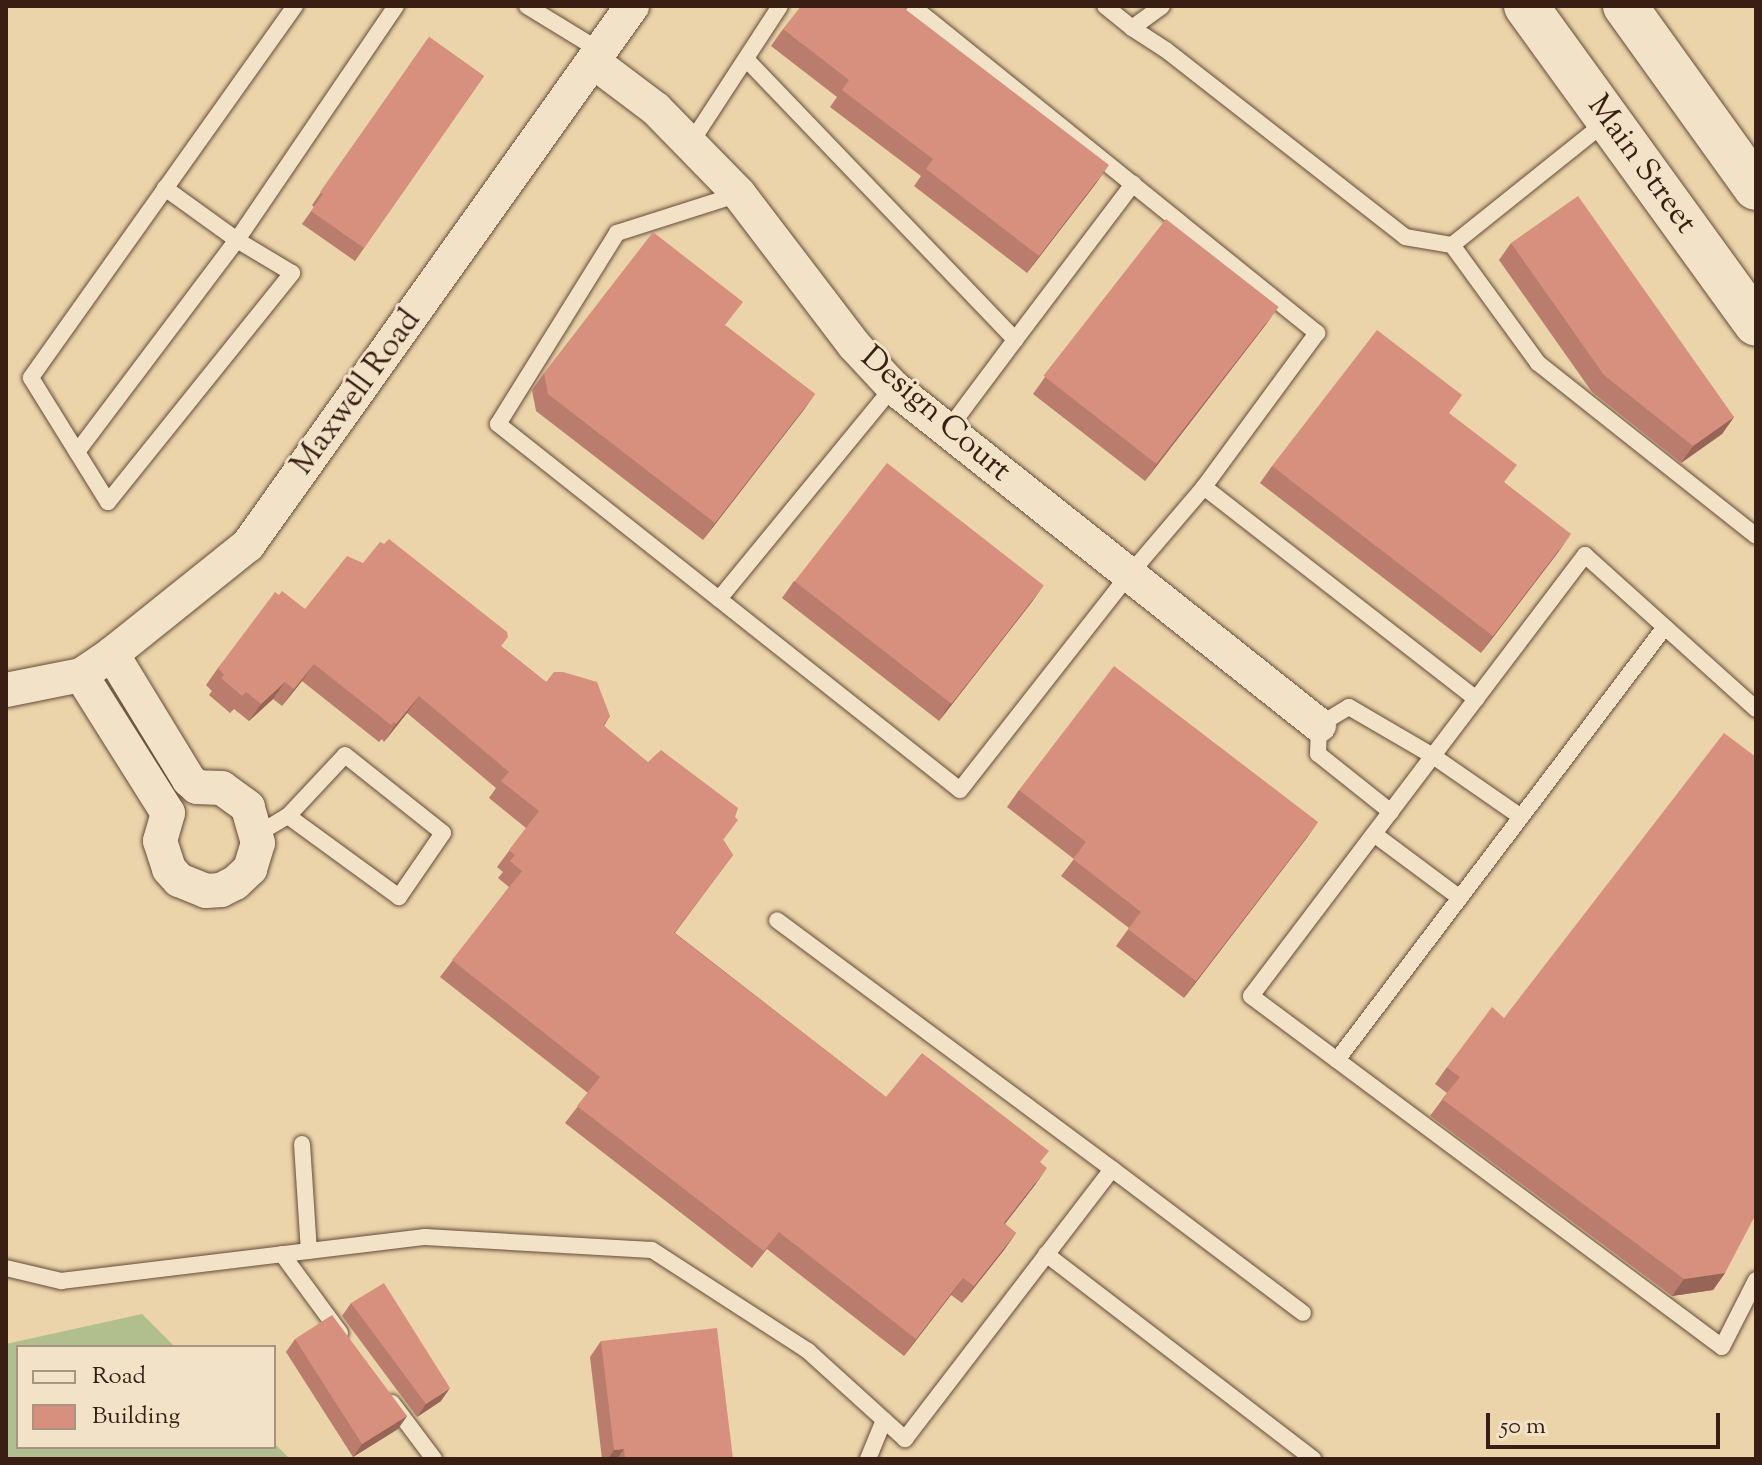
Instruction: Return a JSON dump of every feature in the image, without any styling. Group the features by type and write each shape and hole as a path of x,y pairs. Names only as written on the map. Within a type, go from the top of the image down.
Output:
{"main road":[{"name":"Main Street","path":"1526,6 1756,324"},
{"path":"1625,6 1756,188"}],"street":[{"name":"Maxwell Road","path":"6,690 81,675 112,654 248,545 632,6"},
{"name":"Design Court","path":"598,57 656,109 739,194 854,345 893,387 1319,725"},
{"path":"81,675 168,813 160,841 162,856 179,880 206,891 221,890 235,883 250,869 258,843 248,807 236,795 222,788 197,787 189,780 112,654"}],"lane":[{"path":"165,188 237,240 292,273 108,502 31,378 165,188 295,6"},
{"path":"77,452 237,240 396,6"},
{"path":"527,6 598,57"},
{"path":"690,144 780,6"},
{"path":"739,194 617,233 498,424 960,790 1128,576 1204,487 1317,333 912,6"},
{"path":"1105,6 1405,237 1452,245 1538,363 1756,536"},
{"path":"1132,28 1162,6"},
{"path":"746,59 1015,340"},
{"path":"1452,245 1609,120"},
{"path":"947,431 1133,184"},
{"path":"719,599 893,387"},
{"path":"1204,487 1476,699"},
{"path":"1756,709 1585,555 1251,996 1722,1347 1756,1280"},
{"path":"1337,1060 1665,627"},
{"path":"1391,812 1318,754 1319,725 1349,707 1433,756 1521,817"},
{"path":"256,835 288,816 345,755 443,833 399,897 288,816"},
{"path":"1374,834 1460,898"},
{"path":"777,920 1303,1313"},
{"path":"302,1144 309,1251"},
{"path":"6,1268 61,1281 425,1237 652,1250 808,1351 905,1439 1112,1169"},
{"path":"282,1254 348,1344"},
{"path":"1046,1254 1313,1459"},
{"path":"386,1395 434,1459"},
{"path":"863,1458 884,1420"}],"green space":[{"path":"142,1314 173,1345 16,1345 16,1449 276,1449 276,1445 290,1459 6,1459 6,1344"}],"building":[{"path":"801,6 908,6 905,9 1109,165 1039,256 926,169 933,159 842,90 849,80 783,29"},
{"path":"429,37 484,76 364,248 311,211 323,194 320,192"},
{"path":"1578,196 1734,417 1693,446 1604,375 1511,243"},
{"path":"1166,219 1279,307 1156,464 1043,376"},
{"path":"653,232 743,302 725,325 815,394 715,523 548,394 544,373"},
{"path":"1377,330 1462,395 1449,413 1517,465 1504,482 1571,534 1493,636 1272,466"},
{"path":"887,463 1044,586 951,704 795,581"},
{"path":"389,539 507,632 508,637 501,646 546,682 554,672 563,672 597,682 610,716 603,725 648,762 661,750 738,808 735,817 738,820 723,840 733,855 674,933 886,1097 922,1053 1049,1151 1040,1162 1047,1168 1004,1223 1016,1233 974,1286 963,1278 916,1339 779,1232 764,1251 577,1106 600,1077 452,960 522,871 510,861 515,855 509,850 539,811 501,781 509,772 419,696 396,724 391,725 314,664 294,689 285,682 261,704 246,692 242,696 221,678 224,675 218,668 275,592 279,595 282,591 305,609 347,556 363,563 380,542 384,544"},
{"path":"1114,666 1318,822 1196,981 1128,929 1141,912 1073,859 1086,842 1019,790"},
{"path":"1724,733 1756,757 1756,1214 1725,1273 1684,1279 1442,1099 1460,1077 1447,1067 1492,1007 1504,1018"},
{"path":"384,1283 450,1388 426,1404 351,1303"},
{"path":"332,1315 407,1416 362,1444 295,1339"},
{"path":"717,1328 733,1459 625,1459 624,1449 614,1450 601,1341"}]}
